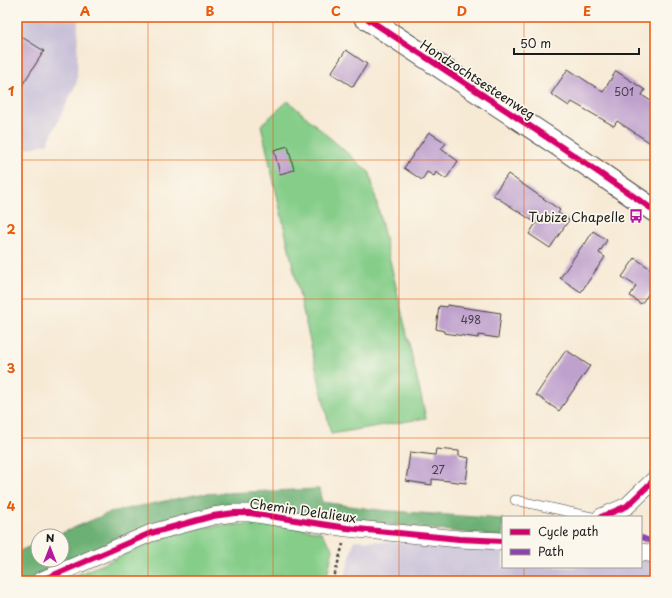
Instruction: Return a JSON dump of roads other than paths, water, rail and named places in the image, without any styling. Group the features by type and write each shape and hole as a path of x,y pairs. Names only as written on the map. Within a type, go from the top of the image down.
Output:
{"main road":[{"name":"Hondzochtsesteenweg","path":"365,17 560,146 655,211"}],"street":[{"path":"603,516 627,506 655,479"},
{"name":"Chemin Delalieux","path":"40,581 151,533 213,516 250,513 347,528 458,539 502,541"},
{"path":"642,552 655,554"}],"lane":[{"path":"515,500 587,516"}],"place":[{"name":"Tubize Chapelle","path":"636,216"}]}
